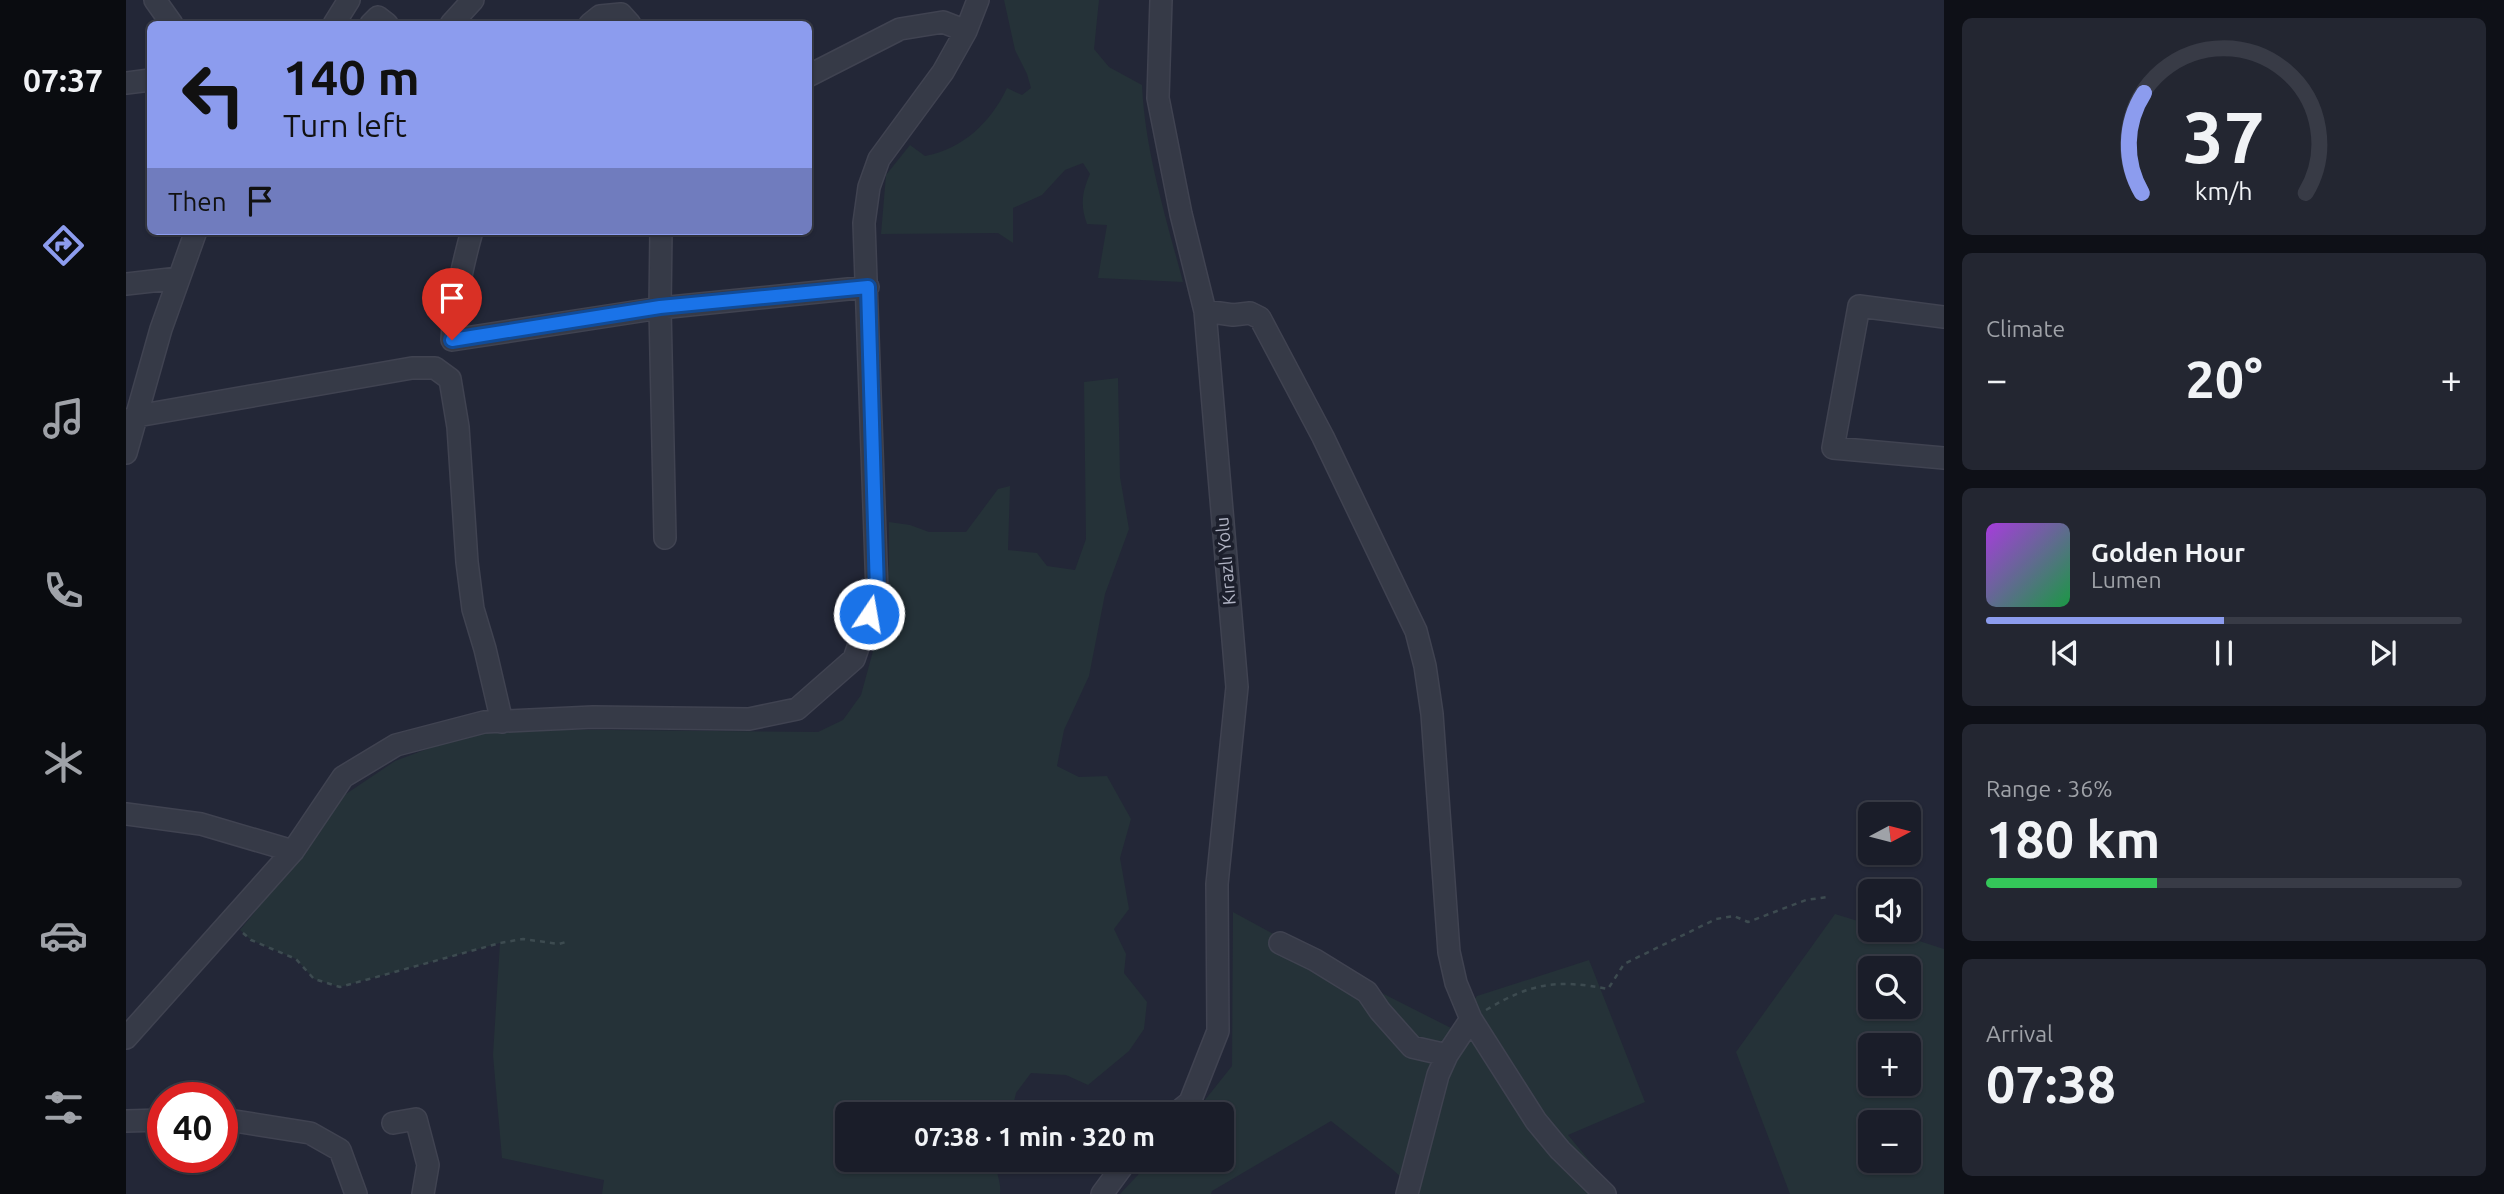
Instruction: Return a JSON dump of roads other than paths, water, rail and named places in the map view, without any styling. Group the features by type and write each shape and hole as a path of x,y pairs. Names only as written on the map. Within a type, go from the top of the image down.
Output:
{"street":[{"path":"155,0 170,21"},
{"path":"336,21 349,0"},
{"path":"454,21 473,0"},
{"path":"126,1038 293,851 343,777 396,745 484,722 593,718 748,719 797,709 854,659 877,592 864,223 869,187 879,159 943,72 966,31 978,0"},
{"name":"Kırazlı Yolu","path":"1161,0 1158,98 1181,214 1205,311 1237,687 1217,884 1218,1031 1189,1102"},
{"path":"594,21 600,16 621,14 627,21"},
{"path":"812,74 900,29 943,22 966,31"},
{"path":"126,83 147,80"},
{"path":"126,453 132,419 196,235"},
{"path":"471,235 458,287 452,340 660,307 868,287"},
{"path":"661,235 665,538"},
{"path":"126,284 180,278"},
{"path":"1944,317 1859,306 1833,448 1944,458"},
{"path":"1205,311 1233,315 1250,313 1260,318 1328,449 1416,631 1425,666 1432,714 1449,952 1456,984 1471,1018 1536,1121 1560,1150 1605,1194"},
{"path":"132,419 412,368 435,368 450,379 458,427 467,562 473,609 502,722"},
{"path":"126,814 201,824 293,851"},
{"path":"1280,943 1315,960 1367,992 1412,1047 1447,1055"},
{"path":"1407,1194 1438,1075 1447,1055 1471,1018"},
{"path":"393,1124 416,1119 428,1165 423,1194"},
{"path":"126,1121 147,1120"},
{"path":"238,1122 310,1133 340,1150 355,1194"},
{"path":"1102,1194 1118,1172"}]}
